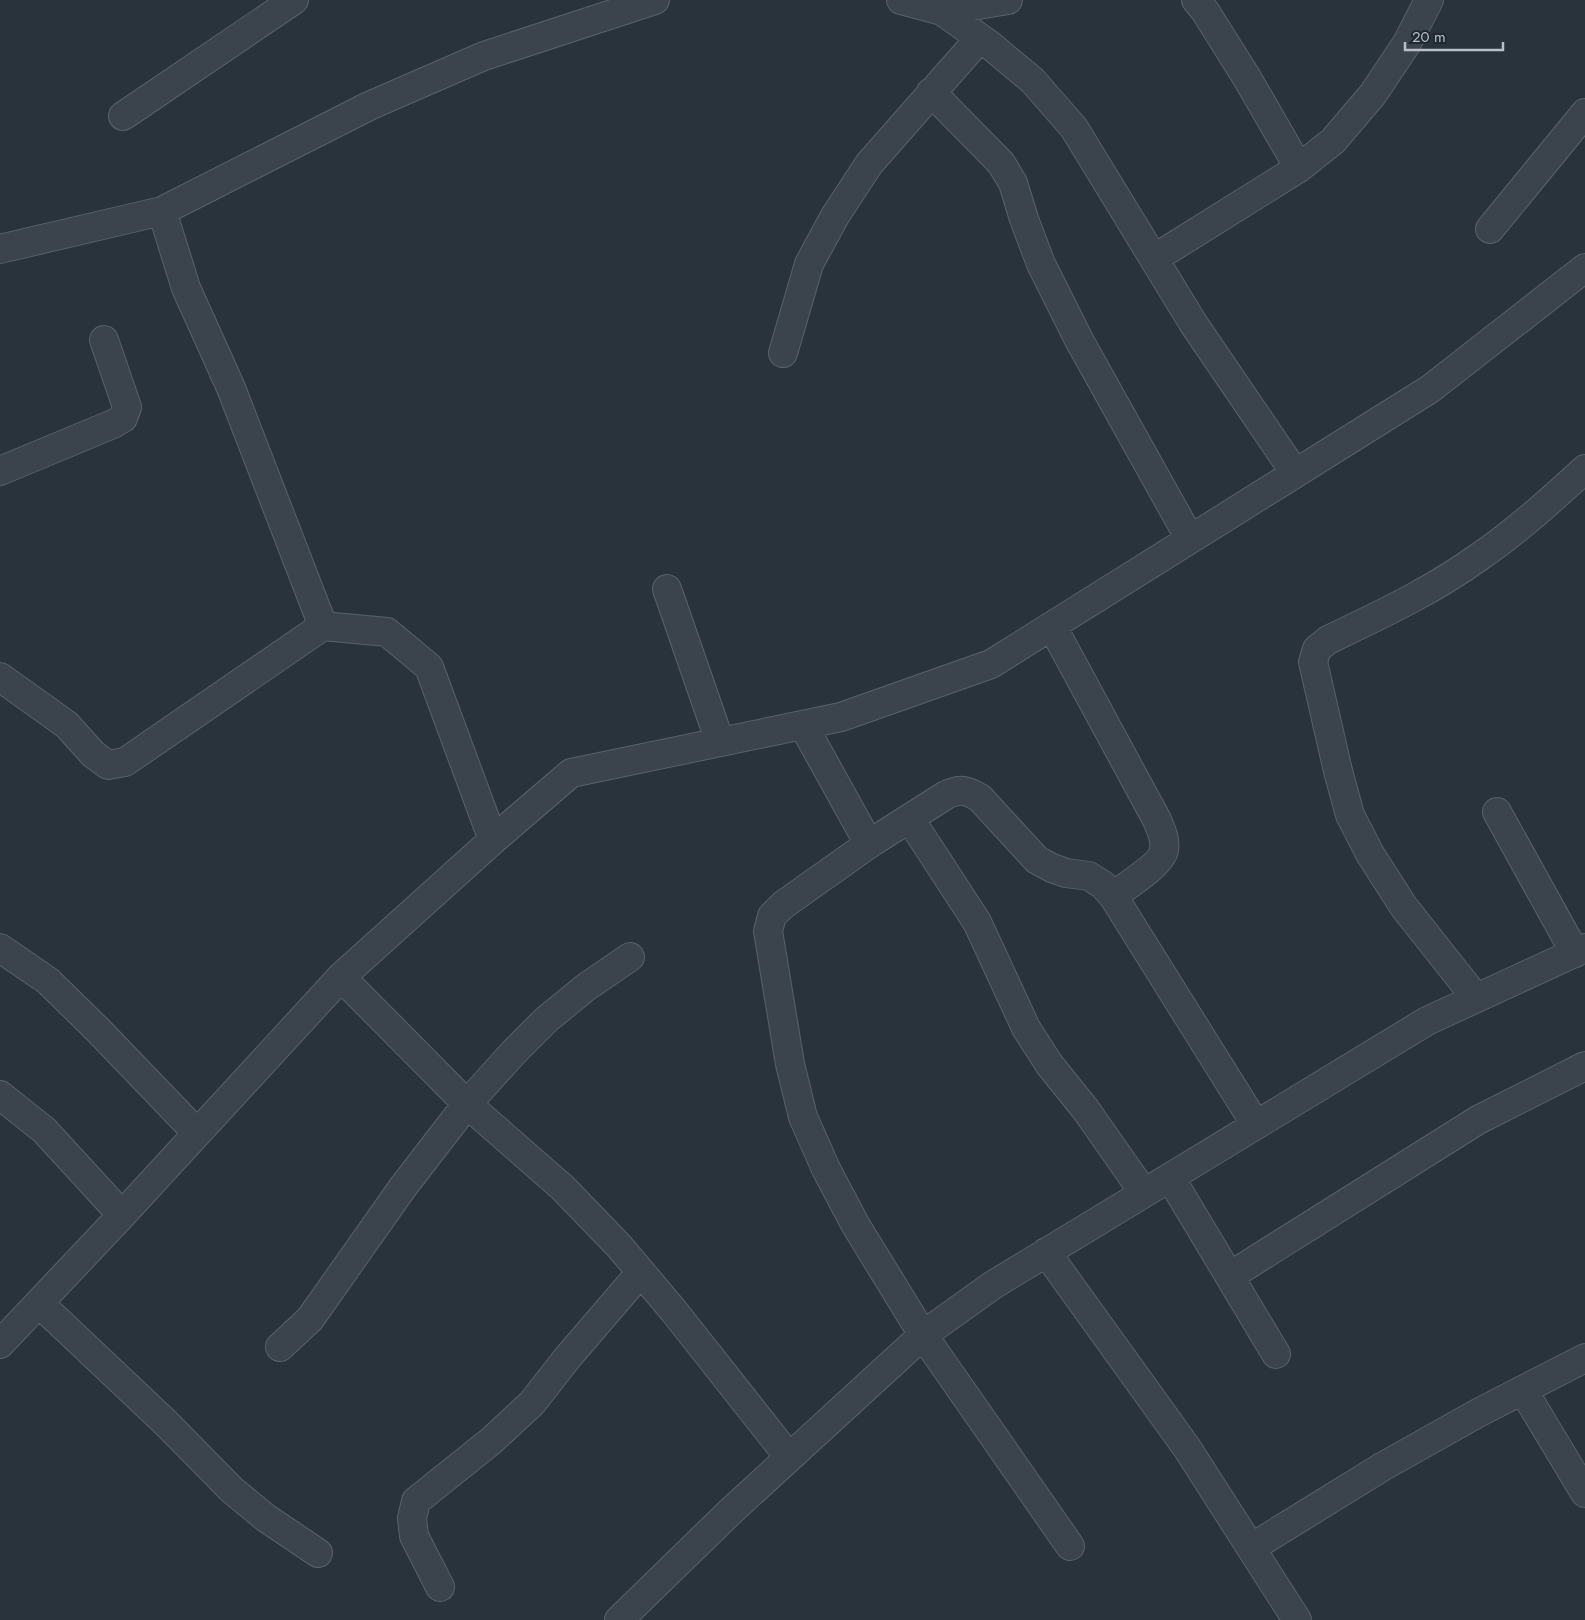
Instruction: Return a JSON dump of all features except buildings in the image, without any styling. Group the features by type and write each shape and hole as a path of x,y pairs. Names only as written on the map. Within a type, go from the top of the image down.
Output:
{"street":[{"path":"123,116 294,0"},
{"path":"0,249 162,211 369,106 484,56 655,0"},
{"path":"901,0 942,11 980,38 1034,81 1074,128 1193,323 1296,473"},
{"path":"942,11 1008,0"},
{"path":"1196,0 1205,11 1247,78 1299,168"},
{"path":"1155,258 1299,168 1334,141 1373,94 1407,43 1429,0"},
{"path":"783,353 809,264 835,216 869,164 980,38"},
{"path":"931,92 1001,163 1013,183 1041,264 1079,340 1190,539"},
{"path":"1490,229 1585,113"},
{"path":"162,211 186,288 231,388 323,626"},
{"path":"0,1344 122,1215 341,976 493,840 571,774 841,717 991,664 1430,389 1585,268"},
{"path":"0,471 124,418 127,407 104,340"},
{"path":"1476,998 1404,906 1370,854 1350,815 1313,662 1317,650 1328,640 1421,594 1478,558 1526,522 1585,469"},
{"path":"667,588 720,742"},
{"path":"0,678 67,725 93,754 108,765 125,762 149,748 323,626 387,632 429,667 493,840"},
{"path":"1052,626 1157,820 1164,840 1164,852 1157,862 1113,896"},
{"path":"803,725 869,844"},
{"path":"1070,1546 923,1335 855,1224 826,1169 803,1117 790,1064 768,931 772,916 783,905 869,844 946,795 958,790 969,792 980,798 1037,860 1066,873 1089,876 1103,885 1113,896 1256,1124"},
{"path":"619,1620 788,1457 923,1335 993,1285 1427,1021 1580,950 1497,812"},
{"path":"910,819 977,922 1026,1028 1049,1064 1086,1110 1144,1193"},
{"path":"0,948 48,982 98,1030 197,1133"},
{"path":"280,1347 310,1319 403,1187 467,1104 546,1019 585,988 630,957"},
{"path":"341,976 467,1104 563,1188 619,1246 673,1310 788,1457"},
{"path":"1230,1276 1478,1120 1585,1066"},
{"path":"0,1095 44,1130 122,1215"},
{"path":"1170,1177 1276,1354"},
{"path":"1046,1252 1187,1448 1297,1620"},
{"path":"440,1587 414,1536 412,1518 416,1501 491,1441 532,1403 568,1357 642,1272"},
{"path":"39,1303 232,1490 266,1518 318,1553"},
{"path":"1251,1548 1382,1467 1585,1358"},
{"path":"1524,1390 1585,1493"}]}
